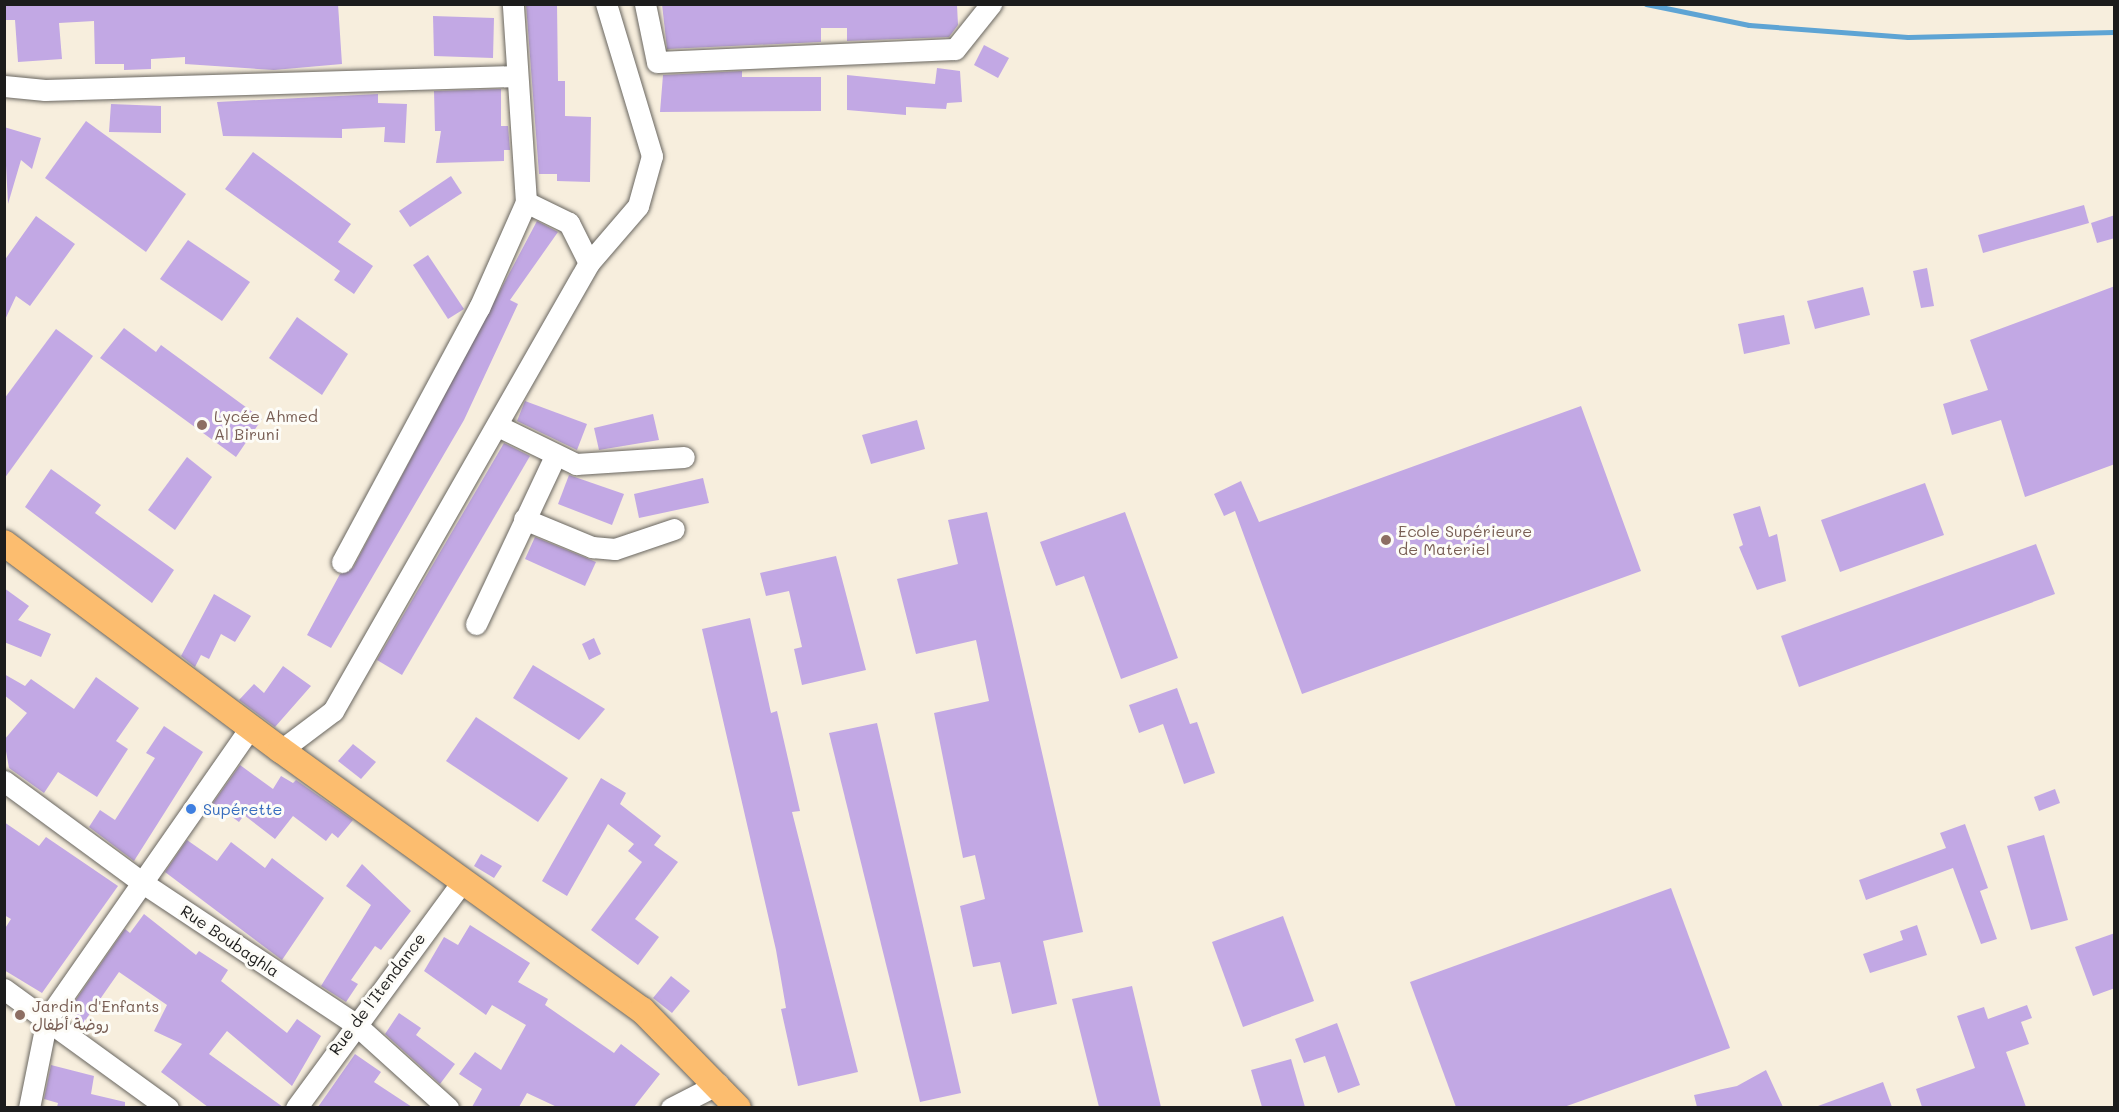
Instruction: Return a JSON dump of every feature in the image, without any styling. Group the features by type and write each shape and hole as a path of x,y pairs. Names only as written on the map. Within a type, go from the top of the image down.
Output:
{"main road":[{"path":"4,543 461,883 642,1010 718,1084 738,1107"}],"street":[{"path":"342,562 479,308 526,202 513,4"},
{"path":"280,750 333,711 590,264 638,206 652,156 606,4"},
{"path":"645,4 657,62 955,49 991,4"},
{"path":"4,86 45,90 517,76"},
{"path":"526,202 569,223 590,264"},
{"path":"498,426 555,456 602,466 684,457"},
{"path":"476,624 555,456"},
{"path":"524,519 592,547 615,549 674,529"},
{"path":"29,1107 47,1019 140,881 250,728"},
{"name":"Rue Boubaghla","path":"4,781 140,881 354,1023 448,1107"},
{"name":"Rue de l'Itendance","path":"296,1107 354,1023 461,883"},
{"path":"4,988 168,1107"},
{"path":"671,1107 718,1084"}],"building":[{"path":"4,4 338,4 342,64 274,70 185,64 185,57 151,59 151,69 124,70 124,64 95,64 94,21 59,23 62,59 18,62 15,20 4,20"},
{"path":"526,4 557,4 558,81 565,81 565,116 591,117 590,182 557,181 557,174 539,174"},
{"path":"662,4 957,5 958,25 949,37 847,41 847,28 821,28 821,42 667,49"},
{"path":"433,16 494,18 493,58 434,56"},
{"path":"984,45 1009,58 998,78 974,65"},
{"path":"937,68 960,71 962,102 947,103 946,109 906,107 906,115 847,110 847,75 935,84"},
{"path":"742,71 742,77 821,77 821,111 660,112 663,75"},
{"path":"501,89 501,126 508,126 510,150 504,150 504,161 436,163 441,131 435,131 434,91"},
{"path":"378,94 378,103 407,104 405,143 384,142 385,127 342,129 342,138 223,136 217,102"},
{"path":"111,104 161,106 161,133 109,132"},
{"path":"86,121 186,194 146,252 45,178"},
{"path":"4,127 41,138 32,169 21,160 8,204"},
{"path":"253,152 351,224 338,242 373,266 354,294 334,280 340,271 225,189"},
{"path":"451,176 462,193 410,227 399,211"},
{"path":"2084,205 2089,223 1983,253 1978,235"},
{"path":"2115,215 2115,238 2097,243 2091,223"},
{"path":"36,216 75,244 30,306 16,296 4,322 4,261"},
{"path":"537,221 558,232 510,300 518,304 464,420 331,648 307,635 340,574 353,568"},
{"path":"188,240 250,282 222,321 160,279"},
{"path":"428,255 464,309 448,319 413,265"},
{"path":"1927,268 1934,306 1921,308 1913,271"},
{"path":"2115,286 2115,464 2025,497 2001,420 1952,435 1943,404 1988,390 1970,340"},
{"path":"1863,287 1870,315 1815,329 1807,301"},
{"path":"1784,315 1790,344 1744,354 1738,324"},
{"path":"297,317 348,354 322,395 269,358"},
{"path":"124,328 156,352 161,345 262,419 236,457 100,358"},
{"path":"56,329 93,356 4,479 4,399"},
{"path":"525,401 587,424 577,450 517,421"},
{"path":"1581,406 1641,571 1302,694 1235,511 1224,516 1214,494 1241,481 1259,522"},
{"path":"653,414 659,440 599,450 594,428"},
{"path":"917,420 925,449 871,464 862,435"},
{"path":"504,443 530,456 402,675 377,660"},
{"path":"187,457 212,477 175,530 148,510"},
{"path":"51,469 101,505 95,513 174,570 152,603 25,507"},
{"path":"569,475 624,494 612,525 558,504"},
{"path":"703,478 709,503 639,518 634,494"},
{"path":"1925,483 1944,535 1840,572 1821,520"},
{"path":"1760,506 1769,537 1777,534 1786,581 1757,590 1739,547 1743,545 1733,514"},
{"path":"987,512 1083,932 1043,941 1057,1004 1012,1014 1000,962 973,967 960,906 985,899 975,855 963,858 934,713 989,701 976,640 916,654 897,579 958,564 948,520"},
{"path":"1125,512 1178,658 1121,679 1084,576 1056,586 1040,542"},
{"path":"535,537 596,562 585,586 525,559"},
{"path":"2036,544 2055,594 1799,687 1781,636"},
{"path":"836,556 866,670 802,685 794,649 802,647 789,591 766,596 760,573"},
{"path":"4,588 29,606 18,620 51,634 41,657 4,642"},
{"path":"214,594 251,616 235,642 221,634 209,659 201,655 195,667 181,656"},
{"path":"750,618 771,713 777,711 800,811 792,812 858,1072 798,1086 781,1009 786,1008 776,950 702,629"},
{"path":"594,638 601,654 589,660 582,644"},
{"path":"533,665 605,709 579,740 513,698"},
{"path":"283,666 311,686 275,727 239,700 254,684 264,693"},
{"path":"4,674 25,686 31,679 74,709 96,677 139,708 116,741 128,749 97,797 58,772 44,793 9,768 4,740 27,713 4,695"},
{"path":"1177,688 1190,724 1197,722 1215,773 1184,784 1163,724 1139,733 1129,705"},
{"path":"476,717 568,778 538,822 446,761"},
{"path":"877,723 961,1093 920,1102 829,733"},
{"path":"164,726 203,752 134,861 89,827 100,810 115,820 155,758 146,753"},
{"path":"353,744 376,762 361,779 338,761"},
{"path":"240,765 273,789 281,776 293,783 296,780 353,820 338,838 332,833 326,841 293,816 275,839 244,815 239,822 213,803"},
{"path":"601,778 626,793 620,804 661,836 654,845 678,862 635,919 659,937 638,965 591,930 642,862 628,851 634,844 608,824 567,896 542,881"},
{"path":"2055,789 2060,803 2039,811 2034,797"},
{"path":"4,822 39,846 46,837 118,886 42,993 4,970 4,930 11,919 4,915"},
{"path":"1965,824 1988,888 1980,891 1997,939 1981,944 1953,868 1866,900 1859,880 1946,848 1940,833"},
{"path":"2044,835 2068,920 2031,930 2007,846"},
{"path":"187,840 217,861 231,842 265,868 272,858 324,898 282,960 165,872"},
{"path":"481,854 502,866 494,878 474,866"},
{"path":"362,864 411,911 381,950 375,946 351,980 358,984 346,1002 321,986 371,905 346,886"},
{"path":"1671,888 1730,1048 1564,1107 1456,1107 1410,982"},
{"path":"144,914 196,955 199,951 228,970 221,981 287,1033 297,1019 321,1036 292,1086 227,1031 209,1054 283,1107 208,1107 161,1072 182,1044 154,1031 167,1005 119,972 82,1025 66,1014 125,929 130,933"},
{"path":"1283,916 1314,1001 1243,1027 1212,942"},
{"path":"470,925 530,963 518,982 548,999 545,1005 614,1053 621,1044 660,1074 634,1107 557,1107 527,1093 519,1107 472,1107 482,1089 459,1074 475,1052 501,1070 526,1025 492,1005 486,1015 424,971 444,937 458,945"},
{"path":"1917,925 1927,955 1870,973 1863,954 1903,940 1900,931"},
{"path":"2115,933 2115,988 2093,996 2075,947"},
{"path":"671,976 690,991 672,1013 653,998"},
{"path":"1132,986 1161,1107 1099,1107 1072,999"},
{"path":"2027,1005 2032,1018 2021,1022 2029,1044 2006,1052 2026,1107 1922,1107 1916,1089 1975,1068 1957,1016 1984,1007 1988,1019"},
{"path":"399,1013 421,1028 416,1035 455,1064 440,1084 385,1034"},
{"path":"1337,1023 1360,1085 1338,1093 1325,1056 1304,1063 1295,1039"},
{"path":"355,1054 381,1072 374,1082 412,1107 318,1107"},
{"path":"1291,1059 1305,1107 1262,1107 1251,1070"},
{"path":"51,1065 94,1076 91,1094 125,1102 125,1107 57,1107 58,1103 44,1099"},
{"path":"1766,1070 1783,1107 1697,1107 1694,1095 1737,1086"},
{"path":"1883,1082 1892,1107 1818,1107 1818,1106"}],"waterway":[{"path":"1646,4 1749,25 1908,37 2114,32"}],"place":[{"name":"Lycée Ahmed Al Biruni","path":"202,425"},
{"name":"Ecole Supérieure de Materiel","path":"1386,540"},
{"name":"Supérette","path":"191,809"},
{"name":"Jardin d'Enfants روضة أطفال","path":"20,1015"}]}
